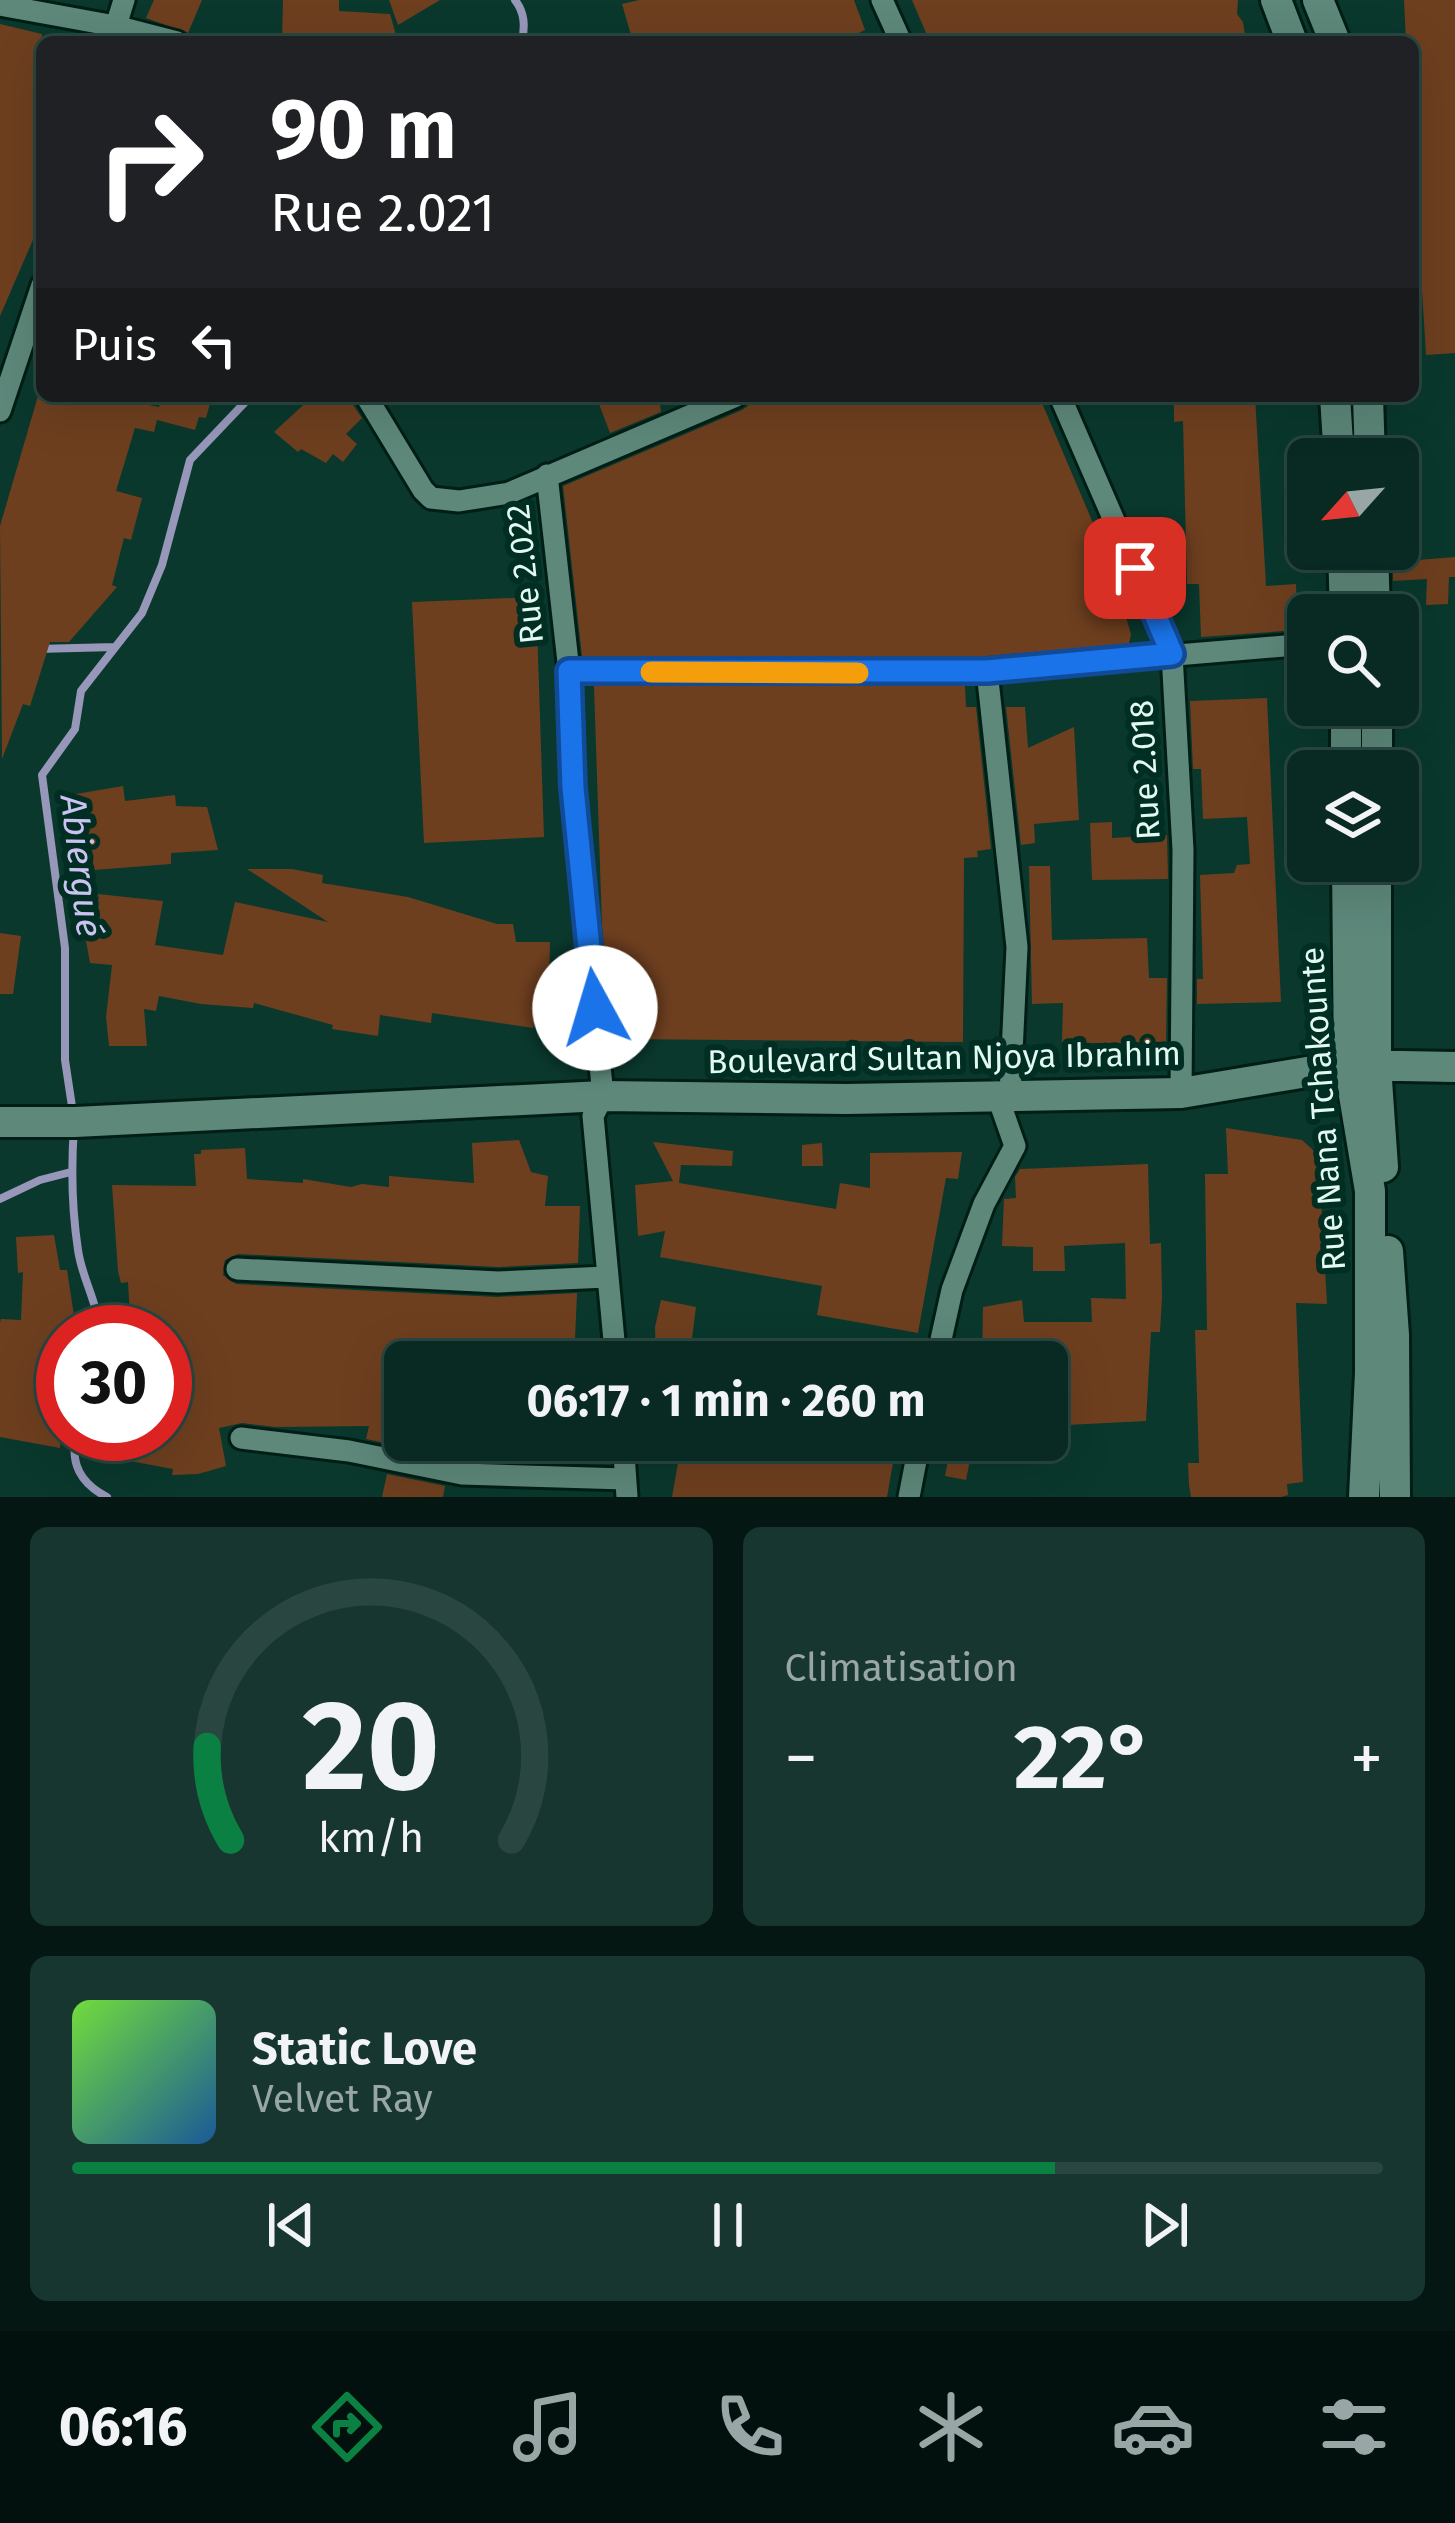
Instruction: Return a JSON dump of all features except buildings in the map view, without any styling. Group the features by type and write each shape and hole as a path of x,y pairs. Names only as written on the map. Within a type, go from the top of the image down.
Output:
{"main road":[{"path":"1276,0 1290,36"},
{"path":"1318,0 1333,36"},
{"path":"1335,402 1338,438"},
{"path":"1368,402 1369,438"},
{"name":"Rue Nana Tchakounte","path":"1349,882 1395,1497"},
{"name":"Rue Nana Tchakounte","path":"1363,1066 1375,882"},
{"name":"Boulevard Sultan Njoya Ibrahim","path":"0,1122 75,1123 603,1096 846,1099 1181,1093 1363,1066 1455,1067"},
{"name":"Rue Nana Tchakounte","path":"1364,1497 1382,1338"}],"street":[{"path":"0,5 113,34 124,0"},
{"path":"882,0 898,36"},
{"path":"0,411 36,303"},
{"path":"370,402 431,498 459,501 495,496 722,402"},
{"name":"Rue 2.018","path":"1063,402 1172,654 1183,850 1181,1093"},
{"name":"Rue 2.022","path":"547,475 569,671 573,788 603,1096 593,1116 614,1341"},
{"path":"569,671 987,671 1287,646"},
{"path":"941,1341 952,1291 984,1204 1015,1146 1002,1109 1010,1094 1017,947 987,671"},
{"path":"237,1269 498,1282 606,1276"},
{"path":"241,1438 349,1451 462,1474 626,1488"},
{"path":"909,1497 916,1461"}],"waterway":[{"name":"Abiergué","path":"515,0 521,10 522,36"},
{"name":"Abiergué","path":"73,1113 65,1060 65,948 42,775 75,729 81,691 142,613 162,565 190,460 245,402"},
{"path":"37,649 115,647"},
{"name":"Abiergué","path":"74,1127 76,1235 94,1305"},
{"path":"0,1199 71,1172"},
{"name":"Abiergué","path":"76,1461 90,1486 107,1497"}],"slow traffic":[{"path":"651,672 858,673"}],"route":[{"path":"595,1008 573,788 569,671 987,671 1172,654 1135,568"}]}
